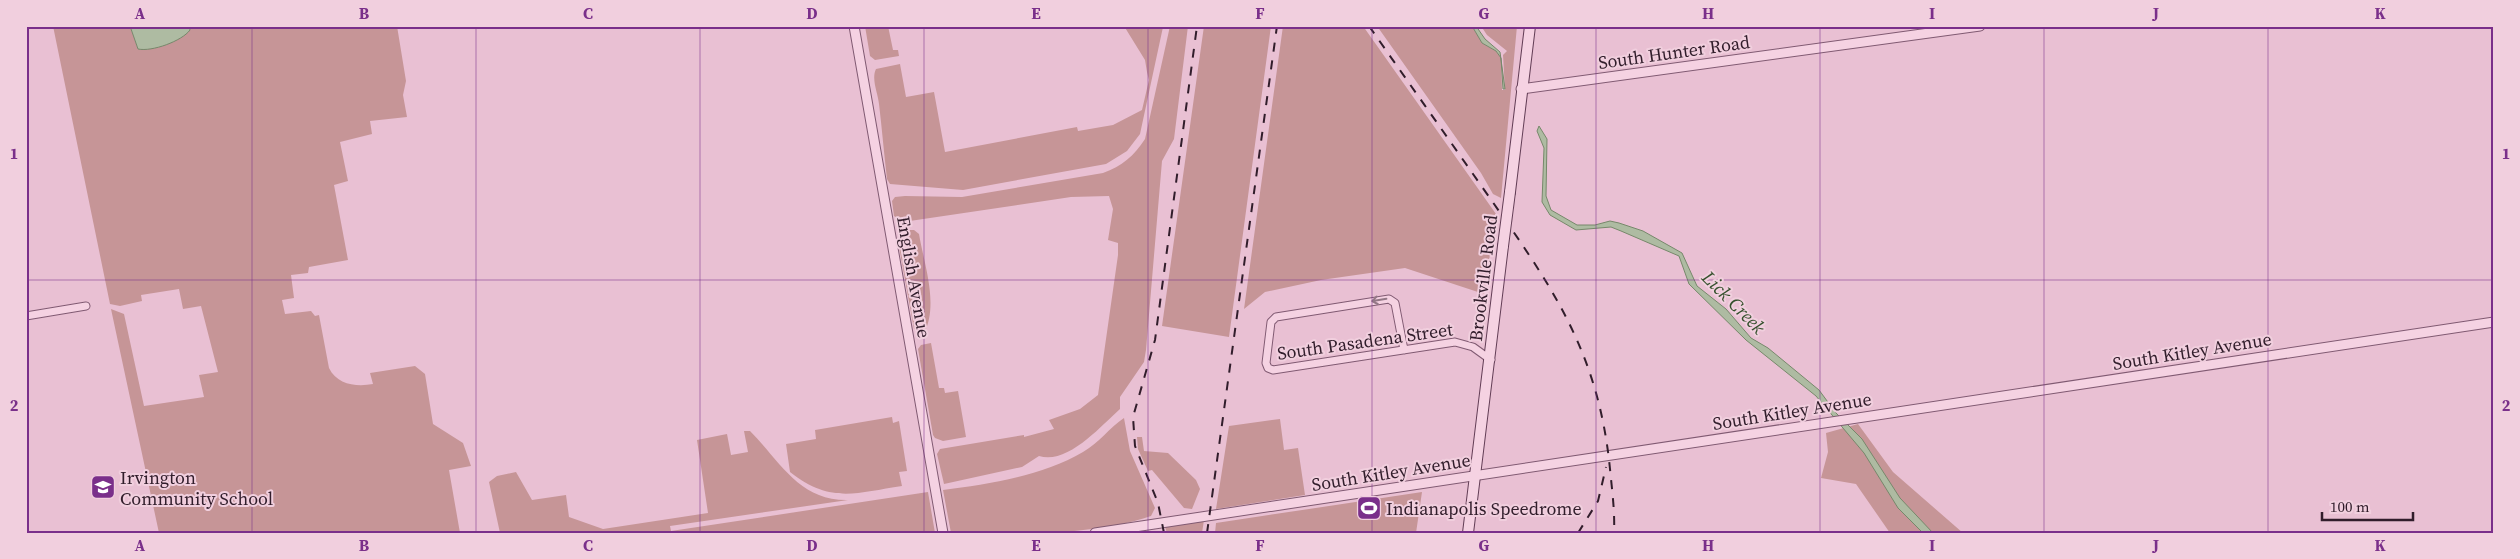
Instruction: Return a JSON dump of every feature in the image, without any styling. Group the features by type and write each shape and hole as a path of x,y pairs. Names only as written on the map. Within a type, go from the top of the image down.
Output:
{"main road":[{"name":"Brookville Road","path":"1468,533 1530,26"}],"street":[{"name":"English Avenue","path":"854,26 943,533"},
{"name":"South Hunter Road","path":"1521,89 1980,26"},
{"name":"South Pasadena Street","path":"1404,350 1395,303 1389,299 1276,317 1271,323 1266,363 1268,368 1273,370 1460,342 1473,347 1490,360"},
{"path":"26,316 86,306"},
{"name":"South Kitley Avenue","path":"1095,533 2494,322"}],"shaded area":[{"path":"53,26 130,26 138,49 190,30 189,26 397,26 406,81 403,95 407,117 370,121 372,134 340,142 348,181 334,185 348,260 309,267 308,273 291,275 294,298 282,300 285,314 311,311 315,316 319,315 329,368 342,381 354,385 373,384 370,373 415,366 425,374 433,424 463,443 471,466 449,470 460,533 159,533 111,309 124,314 144,406 204,397 199,375 218,372 201,306 183,309 179,289 141,295 142,301 120,306 110,304"},
{"path":"130,26 189,26 190,30 174,42 151,49 138,49"},
{"path":"865,26 888,26 893,50 898,50 899,56 875,60 870,56"},
{"path":"1124,26 1163,27 1140,134 1127,151 1106,164 963,190 890,184 887,179 879,104 874,82 876,69 900,64 906,97 934,92 945,152 1077,127 1078,131 1113,125 1142,110 1149,80 1145,60"},
{"path":"1170,26 1188,26 1174,139 1162,161 1144,362 1120,397 1120,409 1072,450 1050,457 1039,456 1022,467 944,484 937,454 940,449 1024,435 1024,437 1054,429 1049,420 1080,409 1098,395 1118,255 1118,243 1108,240 1113,209 1109,196 1071,197 903,222 894,216 892,201 895,197 905,196 962,197 1103,173 1122,164 1145,139"},
{"path":"1204,26 1271,26 1229,337 1162,326"},
{"path":"1283,26 1363,26 1496,214 1484,294 1405,268 1321,280 1265,292 1244,309"},
{"path":"1377,26 1472,26 1482,43 1496,51 1501,58 1502,90 1505,90 1503,55 1507,51 1487,35 1481,26 1517,26 1501,198 1493,194 1481,173"},
{"path":"1472,26 1476,26 1485,39 1500,52 1501,58 1496,51 1482,43"},
{"path":"1501,61 1505,89 1503,89"},
{"name":"Lick Creek","path":"1539,126 1547,139 1546,196 1551,210 1577,225 1595,225 1610,221 1619,223 1643,231 1682,253 1697,286 1726,309 1751,338 1768,348 1819,390 1836,413 1862,439 1900,498 1933,533 1923,533 1898,508 1864,453 1816,396 1746,340 1689,284 1679,256 1611,227 1576,230 1550,215 1542,202 1544,148 1537,131"},
{"path":"914,230 919,234 929,284 930,310 924,333 914,329 898,241 902,232"},
{"path":"931,343 939,388 944,388 945,393 958,391 966,437 943,441 935,438 933,435 918,349 921,345"},
{"path":"892,417 893,423 899,421 907,471 899,472 902,486 844,494 818,489 790,472 786,444 816,439 815,430"},
{"path":"1124,418 1130,451 1155,508 1151,516 1128,523 1078,531 951,533 943,490 997,482 1050,467 1083,452"},
{"path":"1280,419 1284,450 1298,448 1305,495 1216,509 1229,426"},
{"path":"1858,424 1893,472 1963,533 1890,533 1856,484 1821,478 1828,452 1826,433"},
{"path":"744,431 750,431 781,466 803,487 831,499 848,500 670,526 671,531 928,492 935,533 500,533 489,482 497,476 516,472 532,500 566,495 569,517 603,529 708,513 697,440 727,434 731,455 748,452"},
{"path":"1137,437 1142,437 1144,451 1168,453 1196,480 1200,489 1192,509 1184,508 1152,470 1148,471 1138,449"},
{"name":"Indianapolis Speedrome","path":"1422,492 1416,533 1215,533 1216,523"},
{"path":"1204,520 1202,533 1167,533 1165,527"}],"railway":[{"path":"1164,533 1158,503 1135,446 1133,417 1155,340 1197,26"},
{"path":"1207,533 1277,26"},
{"path":"1369,26 1505,219 1548,285 1566,317 1582,351 1604,426 1610,469 1614,533"},
{"path":"1578,533 1598,501 1606,467"}],"place":[{"name":"Irvington Community School","path":"103,487"},
{"name":"Indianapolis Speedrome","path":"1369,508"}]}
